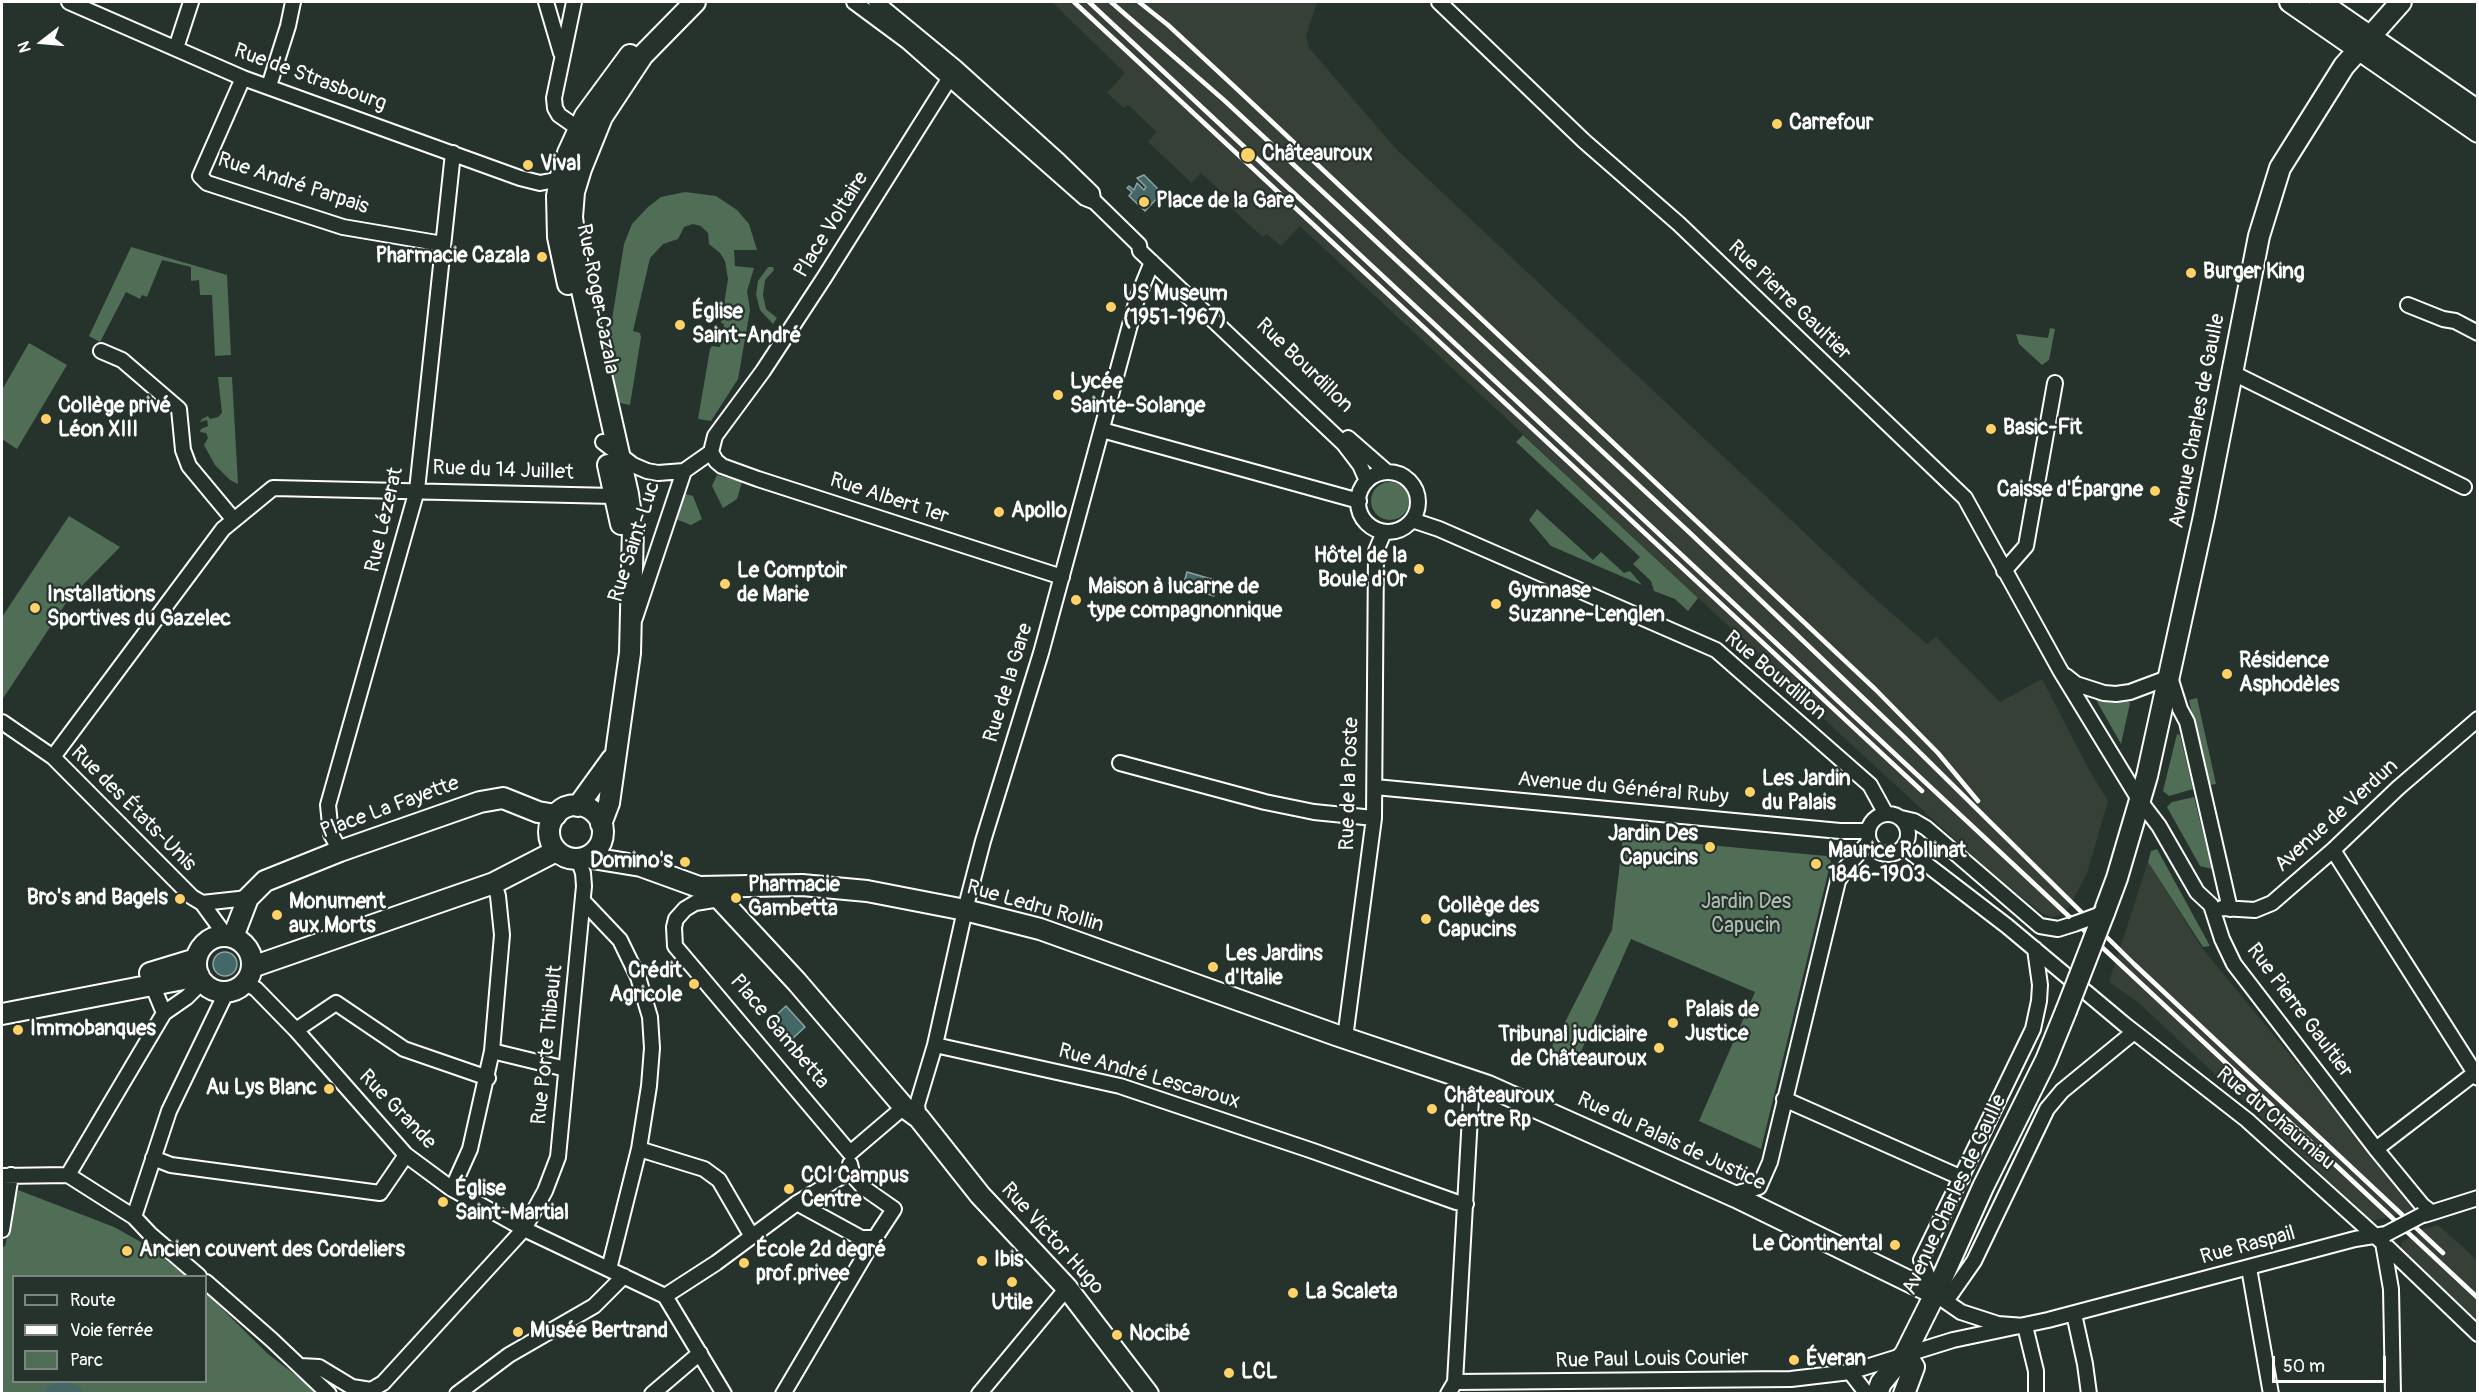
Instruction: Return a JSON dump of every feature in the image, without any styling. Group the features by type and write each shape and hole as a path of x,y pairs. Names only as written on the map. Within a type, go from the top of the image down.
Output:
{"main road":[{"name":"Rue Roger Cazala","path":"621,495 619,456 579,277 572,217 574,192 586,131 611,78 677,2"},
{"name":"Rue Roger Cazala","path":"621,495 603,442 558,237 558,188 568,153 586,131 602,117 643,55 695,2"},
{"path":"2290,2 2478,111"},
{"path":"2320,2 2364,43 2478,132"},
{"name":"Avenue Charles de Gaulle","path":"1904,1394 1909,1360 1941,1297 1983,1187 2046,1060 2104,913 2129,838 2170,677 2259,236 2280,168 2344,66 2401,2"},
{"name":"Rue Saint-Luc","path":"602,831 609,803 632,629 633,528 621,495"},
{"name":"Rue Saint-Luc","path":"578,806 615,754"},
{"name":"Place La Fayette","path":"229,936 248,898 265,881 340,851 469,806 503,798 538,813 556,815"},
{"path":"578,806 592,812 602,831 594,852 582,858 562,856 552,844 549,829 562,809 578,806"},
{"name":"Place Gambetta","path":"602,831 641,866"},
{"path":"249,975 494,883 556,851"},
{"name":"Place Gambetta","path":"582,858 641,866 699,887 720,899 797,982 911,1113"},
{"name":"Rue Ledru Rollin","path":"699,887 801,885 867,891 965,910 1040,929 1345,1038"},
{"path":"229,936 240,940 250,952 249,975 240,988 226,993 212,990 199,972 198,951 210,939 229,936"},
{"path":"2,1014 152,984 199,972"},
{"path":"2,1005 133,977 199,972"},
{"name":"Rue du Palais de Justice","path":"1345,1038 1472,1081 1533,1105 1736,1197 1941,1297"},
{"name":"Rue Victor Hugo","path":"911,1113 980,1194 1067,1288 1148,1394"},
{"name":"Avenue Charles de Gaulle","path":"1877,1394 1881,1383 1909,1360"}],"street":[{"name":"Rue de Strasbourg","path":"69,2 90,6 243,78 520,178 558,188"},
{"path":"176,48 191,2"},
{"path":"269,86 293,2"},
{"path":"546,2 561,53"},
{"path":"574,2 569,31 561,53 554,98 555,108 559,115 586,131"},
{"path":"854,2 952,73 1086,186 1092,193 1093,201"},
{"path":"876,2 931,47 952,73"},
{"name":"Rue Pierre Gaultier","path":"1439,2 1584,141 1679,224 1965,498 2060,670 2140,801 2159,826 2197,892 2211,905 2222,939 2234,964 2376,1149 2422,1205 2426,1214"},
{"name":"Rue Bourdillon","path":"952,73 1054,171 1085,198 1093,201 1139,245 1140,251 1344,444 1360,465 1367,481"},
{"name":"Place Voltaire","path":"711,452 715,436 763,371 818,287 952,73"},
{"name":"Rue André Parpais","path":"243,78 200,176 207,183 343,226 443,244"},
{"name":"Rue Lézerat","path":"340,851 331,834 328,805 417,490 453,153"},
{"path":"558,188 572,217"},
{"name":"Rue Bourdillon","path":"1139,245 1144,245 1161,260 1387,472"},
{"name":"Rue de la Gare","path":"911,1113 917,1106 935,1045 983,841 1062,577 1137,298 1152,262"},
{"path":"2408,305 2443,319 2455,321 2478,333"},
{"path":"101,351 122,360 179,409 183,450 189,466 234,520"},
{"path":"2233,373 2464,488"},
{"path":"2004,571 2026,546 2055,383"},
{"path":"1102,429 1359,501"},
{"path":"603,442 619,456 647,471 684,471 711,452"},
{"name":"Rue Albert 1er","path":"711,452 716,462 722,466 758,479 1062,577"},
{"name":"Rue Saint-Luc","path":"632,629 684,471"},
{"path":"1387,472 1402,476 1414,487 1418,503 1412,520 1400,530 1384,532 1365,521 1359,501 1361,490 1367,481 1387,472"},
{"name":"Rue du 14 Juillet","path":"53,758 223,529 273,488 621,495"},
{"name":"Rue Bourdillon","path":"1412,520 1439,529 1716,650 1870,785 1886,814"},
{"name":"Rue de la Poste","path":"1345,1038 1374,818 1376,551 1384,532"},
{"name":"Rue Pierre Gaultier","path":"2060,670 2076,684 2104,693 2130,692 2170,677"},
{"path":"2170,677 2187,722 2230,909"},
{"name":"Avenue de Verdun","path":"2211,905 2230,909 2255,910 2272,903 2333,850 2398,788 2478,719"},
{"name":"Rue des États-Unis","path":"2,722 53,758 192,897 202,903 229,936"},
{"path":"1120,763 1265,802 1314,812 1374,818"},
{"name":"Avenue du Général Ruby","path":"1375,787 1840,831 1868,837"},
{"path":"1736,1197 1738,1193 1759,1187 1770,1162 1838,881 1868,837 1874,819 1886,814 1914,820 2040,926 2058,929 2104,913"},
{"path":"1868,837 1873,848 1885,855 1899,852 1904,847 1908,832 1901,818"},
{"path":"1904,847 2036,949 2040,985 2033,1029 1921,1260 1941,1297 1974,1261 2047,1109 2062,1091 2134,1032"},
{"path":"2333,850 2476,1076 2376,1149"},
{"name":"Rue Porte Thibault","path":"300,1366 319,1367 352,1387 371,1390 383,1383 524,1229 545,1191 558,1157 583,901 582,858"},
{"path":"452,1189 470,1149 488,1078 492,1051 502,935 494,883"},
{"path":"202,903 248,898"},
{"name":"Place Gambetta","path":"720,899 695,903 685,909 676,920 674,927 675,946 850,1153"},
{"path":"583,901 620,940 638,977 650,1017 652,1048 649,1086 639,1149 609,1269"},
{"name":"Rue du Chaumiau","path":"2036,949 2134,1032 2255,1128 2381,1238 2478,1334"},
{"path":"68,1175 164,1013 187,997 199,972"},
{"name":"Rue Grande","path":"249,975 256,989 296,1030 406,1155 452,1189 524,1229 665,1296"},
{"path":"152,984 164,1013"},
{"path":"134,1217 169,1111 226,993"},
{"path":"296,1030 336,1003 404,1049 488,1078"},
{"name":"Rue André Lescaroux","path":"935,1045 1098,1080 1154,1096 1466,1204"},
{"path":"492,1051 566,1069"},
{"path":"1451,1388 1466,1204 1472,1081"},
{"path":"1784,1099 1962,1178"},
{"path":"864,1188 851,1171 850,1153 911,1113"},
{"path":"639,1149 704,1169 719,1180 751,1235"},
{"path":"153,1158 171,1165 380,1193 406,1155"},
{"path":"724,1394 665,1296 716,1263 797,1203 851,1171"},
{"path":"2,1230 6,1176 68,1175 134,1217 150,1234 198,1275"},
{"path":"783,1394 894,1209 848,1180 836,1180"},
{"name":"Rue Raspail","path":"1909,1360 1953,1340 2025,1326 2249,1268 2381,1238 2426,1214 2478,1198"},
{"path":"797,1203 861,1238 875,1238"},
{"path":"2381,1238 2391,1289 2393,1394"},
{"path":"2249,1268 2271,1394"},
{"path":"457,1394 509,1355 594,1306 624,1276"},
{"path":"207,1283 329,1394"},
{"path":"980,1394 1067,1288"},
{"name":"Rue Raspail","path":"1941,1297 1961,1312 1976,1318 1998,1324 2025,1326"},
{"path":"2074,1314 2089,1394"},
{"path":"2025,1326 2036,1371 2036,1394"},
{"path":"652,1394 700,1353"},
{"name":"Rue Paul Louis Courier","path":"1451,1388 1791,1379 1850,1372 1909,1360"},
{"path":"1850,1372 1867,1394"}],"shaded area":[{"path":"1052,2 1317,2 1306,36 1309,48 1397,150 1874,598 1927,644 1936,637 2000,702 2042,679 2088,768 2108,801 2087,873 2069,907 2062,914 2053,917 2043,914 1992,874 1785,683 1783,677 1300,226 1281,246 1267,234 1263,237 1243,219 1227,204 1231,200 1201,173 1192,183 1148,142 1157,132 1128,105 1124,108 1107,93 1125,73"},
{"path":"2148,862 2202,948 2409,1200 2412,1208 2408,1212 2372,1221 2139,1003 2109,982"},
{"path":"2438,1225 2477,1260 2477,1320 2401,1248 2402,1242 2423,1229"}],"green space":[{"path":"685,192 716,196 737,210 749,224 757,250 734,250 735,266 754,268 747,291 750,310 738,379 711,421 698,419 710,349 712,346 720,347 724,324 721,323 728,279 725,261 720,253 709,244 708,233 701,226 693,224 684,227 678,239 663,244 650,258 633,331 640,333 641,337 630,405 616,402 606,357 624,244 632,224 661,197"},
{"path":"131,247 227,275 231,355 215,356 212,295 200,295 199,280 191,281 191,267 162,260 147,297 142,295 140,299 126,292 100,342 89,336"},
{"path":"768,267 773,267 774,270 765,280 763,295 766,309 777,318 773,324 760,310 756,294 758,281"},
{"path":"2050,328 2055,329 2049,360 2042,365 2019,344 2016,334 2048,338"},
{"path":"29,343 67,365 17,449 2,439 2,390"},
{"path":"218,377 232,377 238,484 230,480 215,465 204,445 208,438 206,433 200,432 208,426 207,420 200,422 202,419 208,416 210,419 218,417 222,413"},
{"path":"1523,435 1698,598 1688,611 1675,599 1654,591 1651,581 1633,564 1640,557 1516,442"},
{"path":"717,475 742,482 737,499 723,508 712,486"},
{"path":"1390,482 1397,483 1403,488 1408,494 1408,508 1403,514 1397,519 1390,520 1383,519 1377,514 1372,508 1371,501 1372,494 1377,488 1383,483"},
{"path":"682,493 693,496 702,519 691,525 673,518"},
{"path":"1537,509 1593,560 1601,552 1624,573 1630,571 1642,585 1551,546 1529,520"},
{"name":"Installations Sportives du Gazelec","path":"69,516 120,547 68,600 2,700 2,617"},
{"path":"2095,698 2114,701 2127,700 2130,703 2121,744"},
{"path":"2197,698 2216,784 2208,785 2189,700"},
{"path":"2177,734 2180,735 2193,789 2169,796 2163,791"},
{"path":"2194,797 2212,869 2200,866 2167,807 2172,802"},
{"name":"Jardin Des Capucin","path":"1623,837 1826,856 1831,861 1761,1149 1699,1121 1755,992 1631,939 1574,1067 1551,1057 1555,1027 1562,1028 1612,930"},
{"path":"2157,849 2210,946 2203,947 2148,862 2151,851"},
{"path":"18,1190 114,1227 148,1246 185,1275 12,1275 12,1383 207,1383 207,1294 268,1354 319,1393 2,1393 2,1248 5,1246"}],"water":[{"path":"1144,175 1162,193 1145,211 1129,196 1132,192 1127,188 1129,186 1134,190 1137,183 1144,190 1146,187 1137,178"},
{"path":"1187,572 1218,581 1214,596 1183,586"},
{"path":"225,952 233,956 237,964 233,972 225,976 217,972 213,964 217,956"},
{"path":"786,1006 805,1027 791,1040 772,1019"}],"waterway":[{"path":"52,1394 62,1389 75,1394"}],"railway":[{"path":"1074,2 1922,791"},
{"path":"1089,2 2478,1298"},
{"path":"1111,2 1225,101 1690,533 1904,737 2134,964 2443,1253"},
{"path":"1139,2 1168,25 1237,89 1875,689 1938,753 1978,801"}],"place":[{"name":"Carrefour","path":"1777,124"},
{"name":"Châteauroux","path":"1248,155"},
{"name":"Vival","path":"528,165"},
{"name":"Place de la Gare","path":"1144,202"},
{"name":"Pharmacie Cazala","path":"542,257"},
{"name":"Burger King","path":"2191,273"},
{"name":"US Museum (1951-1967)","path":"1111,307"},
{"name":"Église Saint-André","path":"680,325"},
{"name":"Lycée Sainte-Solange","path":"1058,395"},
{"name":"Collège privé Léon XIII","path":"46,419"},
{"name":"Basic-Fit","path":"1991,429"},
{"name":"Caisse d'Épargne","path":"2155,491"},
{"name":"Apollo","path":"999,512"},
{"name":"Hôtel de la Boule d'Or","path":"1419,569"},
{"name":"Le Comptoir de Marie","path":"725,584"},
{"name":"Maison à lucarne de type compagnonnique","path":"1076,600"},
{"name":"Gymnase Suzanne-Lenglen","path":"1496,604"},
{"name":"Installations Sportives du Gazelec","path":"35,608"},
{"name":"Résidence Asphodèles","path":"2227,674"},
{"name":"Les Jardin du Palais","path":"1750,792"},
{"name":"Jardin Des Capucins","path":"1710,847"},
{"name":"Domino's","path":"685,862"},
{"name":"Maurice Rollinat 1846-1903","path":"1816,864"},
{"name":"Pharmacie Gambetta","path":"736,898"},
{"name":"Bro's and Bagels","path":"180,899"},
{"name":"Monument aux Morts","path":"277,915"},
{"name":"Collège des Capucins","path":"1426,919"},
{"name":"Les Jardins d'Italie","path":"1213,967"},
{"name":"Crédit Agricole","path":"694,984"},
{"name":"Palais de Justice","path":"1673,1023"},
{"name":"Immobanques","path":"18,1030"},
{"name":"Tribunal judiciaire de Châteauroux","path":"1659,1048"},
{"name":"Au Lys Blanc","path":"329,1089"},
{"name":"Châteauroux Centre Rp","path":"1432,1109"},
{"name":"CCI Campus Centre","path":"789,1189"},
{"name":"Église Saint-Martial","path":"443,1202"},
{"name":"Le Continental","path":"1895,1245"},
{"name":"Ancien couvent des Cordeliers","path":"127,1251"},
{"name":"Ibis","path":"982,1261"},
{"name":"École 2d degré prof.privee","path":"744,1263"},
{"name":"Utile","path":"1012,1282"},
{"name":"La Scaleta","path":"1293,1293"},
{"name":"Musée Bertrand","path":"518,1332"},
{"name":"Nocibé","path":"1117,1335"},
{"name":"Éveran","path":"1794,1360"},
{"name":"LCL","path":"1229,1373"}]}
